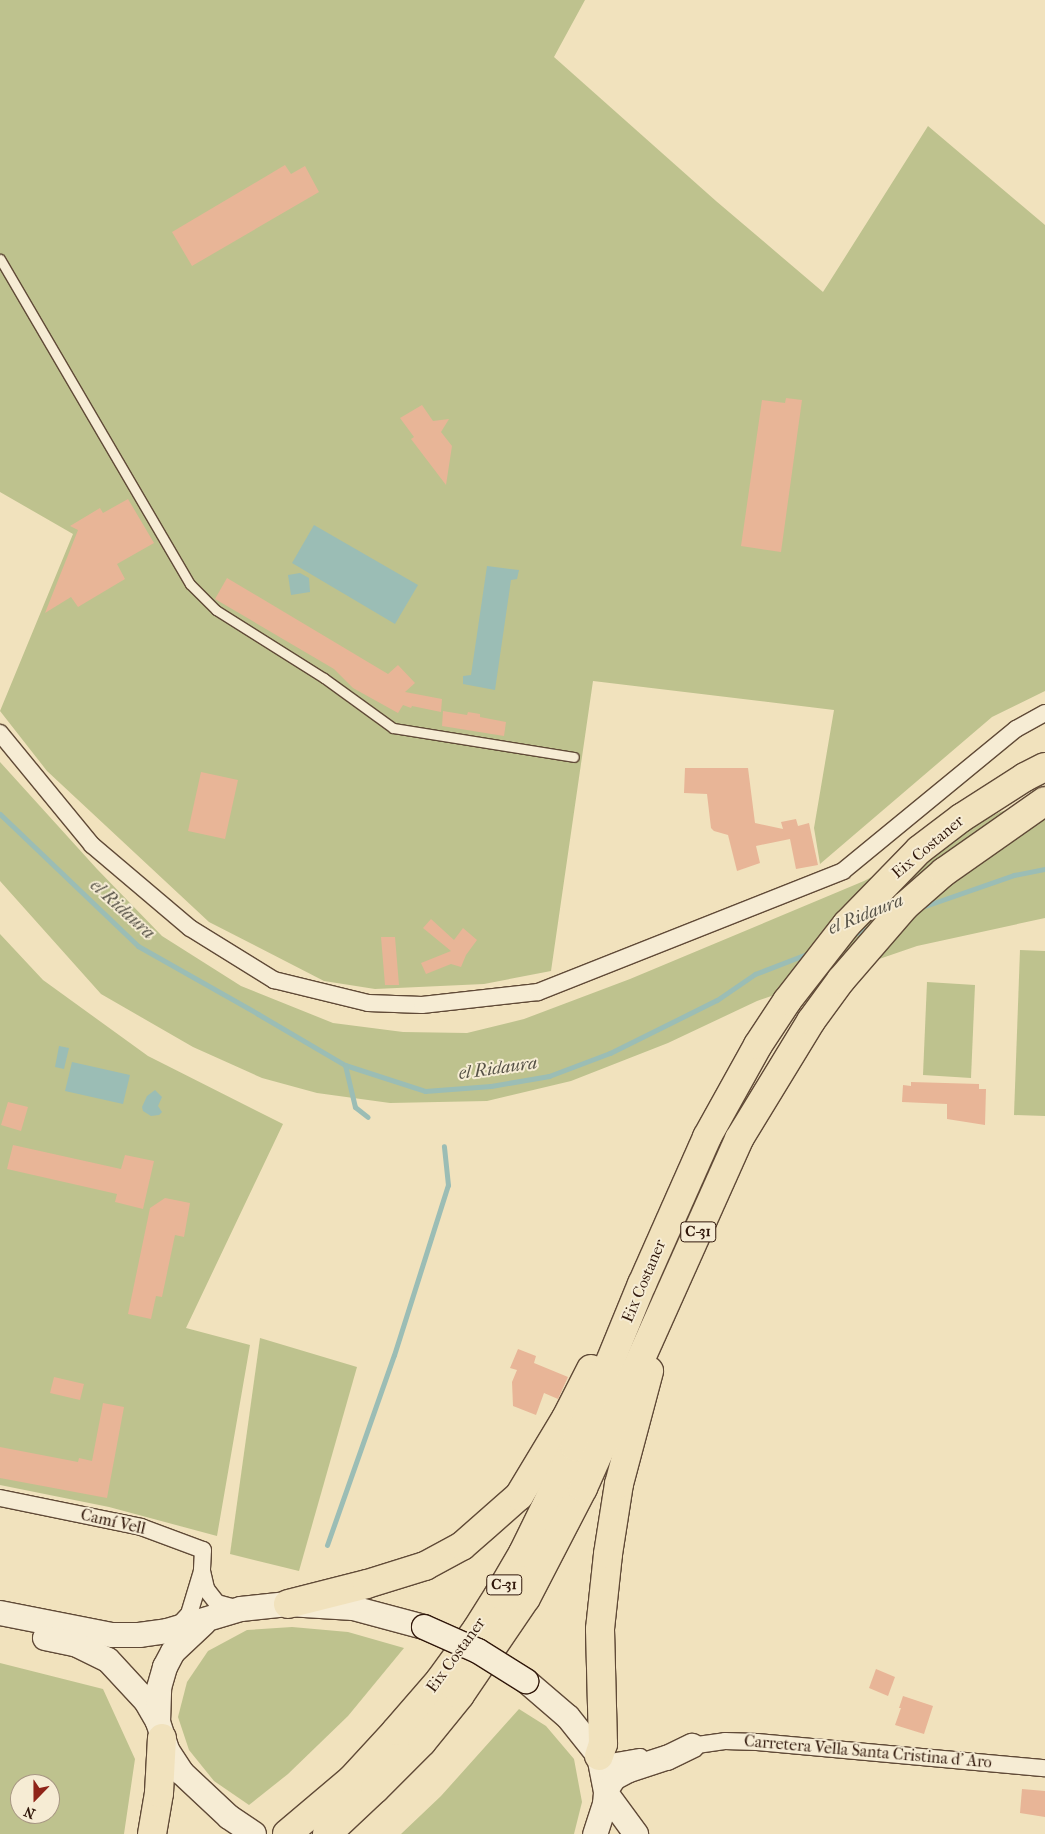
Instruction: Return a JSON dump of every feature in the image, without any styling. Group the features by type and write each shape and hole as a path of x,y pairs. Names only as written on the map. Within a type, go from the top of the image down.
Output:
{"highway":[{"name":"Eix Costaner","path":"287,1834 358,1773 440,1680 477,1628 523,1553 575,1447 642,1284 707,1137 786,1001 847,924 913,857 961,818 1035,772"},
{"name":"Eix Costaner","path":"327,1834 376,1789 422,1742 460,1694 526,1598 568,1518 636,1365 658,1324 739,1140 812,1021 841,980 905,906 964,857 1045,801"},
{"path":"288,1604 367,1584 424,1566 462,1546 498,1516 519,1496 536,1469 566,1418 601,1350 642,1284"},
{"path":"599,1760 603,1744 600,1690 600,1629 608,1554 619,1484 648,1380 658,1324"},
{"path":"152,1834 159,1793 160,1730"}],"street":[{"path":"0,733 92,845 190,928 274,980 368,1003 422,1005 538,992 843,871 1016,729 1045,713"},
{"name":"Camí Vell","path":"0,1498 141,1527 203,1550 202,1571 189,1614 176,1628"},
{"name":"Camí Vell","path":"202,1571 206,1589 217,1603 241,1609"},
{"path":"0,1613 112,1635 139,1635 176,1628 241,1609 288,1604 353,1608 424,1627 478,1651 526,1681 568,1717 599,1760 606,1791 605,1804 595,1834"},
{"path":"160,1730 159,1688 165,1667 173,1652 188,1635 207,1620"},
{"path":"0,1628 77,1645 108,1660 146,1701 182,1773 229,1817 254,1834"},
{"name":"Carretera Vella Santa Cristina d' Aro","path":"599,1760 725,1741 757,1742 1045,1768"},
{"path":"606,1791 614,1778 629,1770 667,1758 692,1746"},
{"path":"606,1791 636,1834"}],"lane":[{"path":"0,259 190,584 216,610 324,678 393,728 574,757"}],"green space":[{"path":"0,0 585,0 554,57 716,201 823,292 928,126 1045,225 1045,691 992,717 820,864 814,828 834,710 593,681 551,971 484,984 375,989 324,981 209,922 47,771 0,711 73,534 0,492"},
{"path":"0,762 97,869 162,936 241,986 333,1023 403,1032 467,1033 524,1019 630,979 864,881 1000,812 1045,799 1045,918 917,946 757,1001 668,1043 571,1081 487,1101 390,1103 317,1093 262,1078 193,1047 101,994 0,881"},
{"path":"0,934 43,980 148,1056 283,1124 186,1328 250,1345 217,1536 109,1507 0,1485"},
{"path":"1020,950 1045,951 1045,1116 1014,1115"},
{"path":"927,982 975,985 971,1078 923,1075"},
{"path":"260,1338 357,1367 299,1571 230,1554"},
{"path":"292,1627 348,1632 404,1648 348,1716 288,1774 249,1805 214,1781 189,1750 178,1717 187,1682 208,1651 247,1630"},
{"path":"0,1663 103,1689 135,1759 124,1834 0,1834"},
{"path":"519,1709 546,1726 574,1759 582,1802 574,1834 401,1834 441,1796"}],"water":[{"path":"314,525 418,585 395,624 292,563"},
{"path":"487,566 519,570 517,579 511,580 495,690 463,684 463,676 471,675"},
{"path":"300,573 309,578 310,592 291,595 288,575"},
{"path":"59,1046 69,1048 64,1069 55,1067"},
{"path":"72,1062 130,1075 123,1104 65,1091"},
{"path":"155,1090 162,1097 158,1106 162,1112 159,1115 151,1116 143,1111 142,1107 147,1096"}],"building":[{"path":"285,165 291,174 305,166 319,192 192,266 172,232"},
{"path":"786,398 802,400 781,552 741,546 762,400 785,403"},
{"path":"422,405 433,421 449,419 441,432 452,446 446,485 411,439 414,437 400,418"},
{"path":"128,499 154,543 117,564 125,579 78,607 71,597 45,613 78,530 70,526 100,508 103,513"},
{"path":"227,578 388,674 398,665 415,683 405,692 442,699 441,712 412,706 411,708 403,705 398,713 353,688 334,669 215,599"},
{"path":"443,711 467,715 468,712 480,714 480,717 506,722 504,736 442,726"},
{"path":"685,768 748,768 755,823 783,829 781,822 796,819 798,826 809,823 818,865 796,869 790,839 756,846 760,863 737,871 728,835 714,831 711,828 707,794 684,793"},
{"path":"201,772 238,780 225,839 188,831"},
{"path":"431,919 454,940 463,928 477,940 466,955 461,967 451,964 426,974 421,963 451,951 423,928"},
{"path":"381,937 395,937 399,985 385,985"},
{"path":"911,1082 979,1084 979,1089 986,1089 985,1125 947,1119 947,1104 902,1102 903,1085 911,1086"},
{"path":"8,1102 28,1107 21,1131 1,1125"},
{"path":"13,1145 121,1169 125,1155 154,1161 143,1209 115,1202 117,1194 7,1169"},
{"path":"165,1198 190,1203 184,1237 175,1235 162,1297 156,1296 151,1319 128,1314 150,1208"},
{"path":"518,1349 536,1356 534,1363 568,1377 558,1399 544,1393 536,1415 513,1406 512,1382 517,1370 510,1368"},
{"path":"54,1377 84,1384 80,1400 50,1393"},
{"path":"103,1403 124,1407 107,1498 0,1478 0,1447 78,1462 79,1458 92,1461"},
{"path":"876,1669 895,1677 888,1696 869,1688"},
{"path":"903,1696 933,1706 924,1734 895,1725"},
{"path":"1022,1789 1045,1791 1045,1817 1020,1813"}],"waterway":[{"name":"el Ridaura","path":"0,814 138,946 345,1065 425,1091 491,1086 549,1076 610,1053 717,1000 755,974 812,952"},
{"name":"el Ridaura","path":"922,907 1014,875 1045,869"},
{"name":"el Ridaura","path":"852,935 872,927"},
{"path":"345,1065 355,1107 368,1117"},
{"path":"327,1545 394,1355 448,1185 444,1146"}]}
